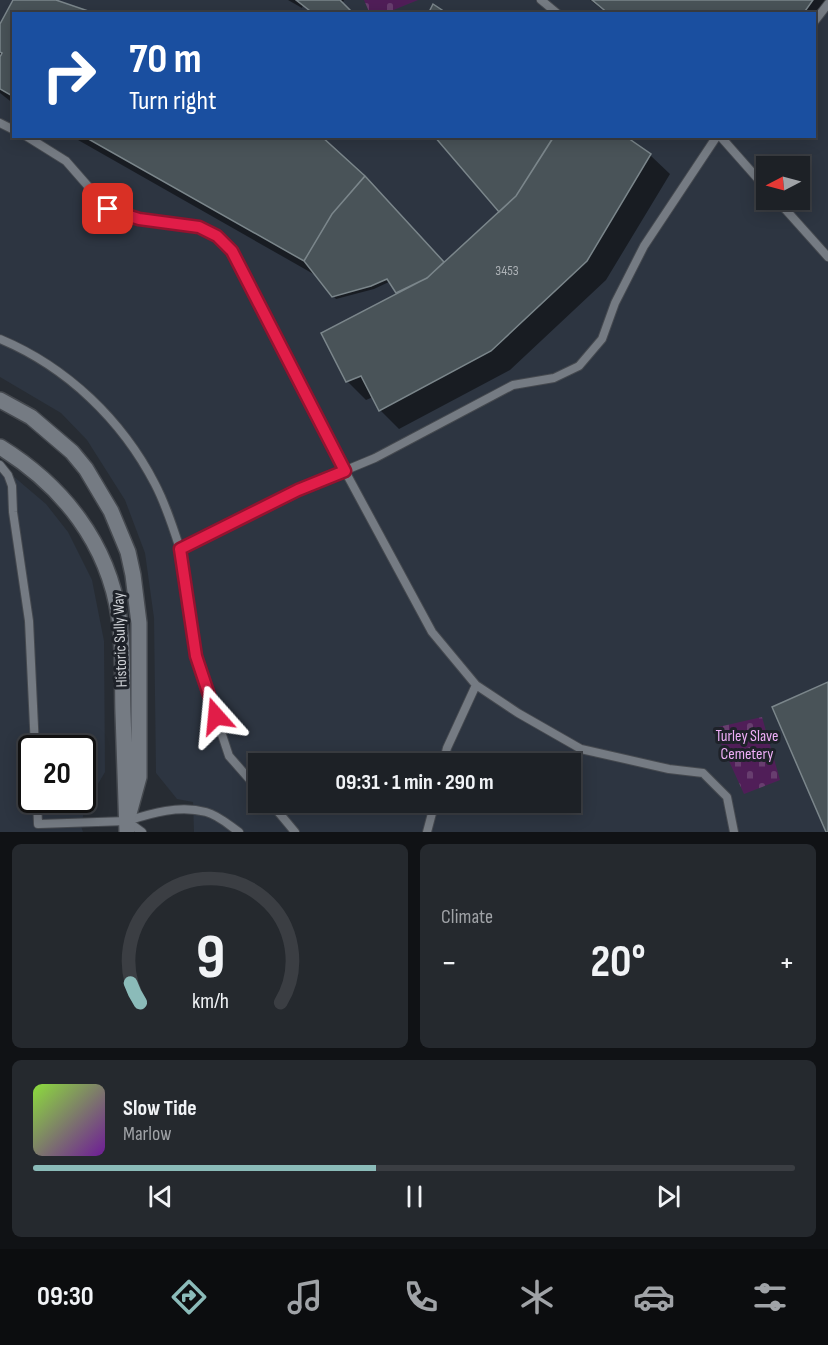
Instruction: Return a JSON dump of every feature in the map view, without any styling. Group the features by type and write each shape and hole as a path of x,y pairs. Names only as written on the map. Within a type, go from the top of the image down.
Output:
{"street":[{"name":"Historic Sully Way","path":"0,400 31,417 72,452 86,469 111,511 128,552 139,623 139,777 127,827"},
{"name":"Historic Sully Way","path":"0,447 37,473 71,507 97,547 112,584 121,640 127,827"}],"lane":[{"path":"541,0 556,12"},
{"path":"816,19 828,4"},
{"path":"29,138 66,161 108,209 139,219 199,227 217,236 232,251 345,471 432,632 476,685 518,713 581,749 669,769 703,773 727,797 734,832"},
{"path":"180,549 298,490 375,458 513,385 554,378 579,366 602,339 615,303 644,246 717,138"},
{"path":"720,138 756,177"},
{"path":"786,210 827,255"},
{"path":"0,339 56,370 84,391 107,415 155,484 180,549 196,656 229,756 248,778"},
{"path":"0,465 8,474 12,486 13,512 29,621 34,735"},
{"path":"446,753 476,685"},
{"path":"127,827 158,812 172,810 207,812 239,832"},
{"path":"38,813 38,824 127,827 142,832"},
{"path":"279,813 295,832"},
{"path":"427,832 432,813"}],"shaded area":[{"path":"0,0 828,0 828,832 194,832 193,802 177,799 156,773 154,618 145,553 125,500 87,440 61,413 0,377"},
{"path":"0,468 6,470 46,504 68,532 92,580 104,641 105,772 96,787 96,735 18,735 18,813 84,813 81,826 83,832 0,832"}],"green space":[{"path":"364,0 418,0 388,12 369,12"},
{"name":"Turley Slave Cemetery","path":"762,717 780,780 744,794 714,728"}],"building":[{"path":"13,0 56,0 91,12 12,12 12,96 0,89 2,53 0,52 0,24"},
{"path":"296,0 340,0 352,12 311,12"},
{"path":"592,0 813,0 804,12 607,12"},
{"path":"433,4 445,12 429,12"},
{"path":"87,138 323,138 365,176 332,214 304,261"},
{"path":"436,138 553,138 516,196 499,212"},
{"path":"553,138 628,138 651,154 587,261 491,351 379,411 361,376 346,382 321,333 427,278 516,196"},
{"path":"365,176 444,262 427,278 396,293 387,279 332,297 304,261 332,214"},
{"path":"828,682 828,832 826,832 772,707"}],"route":[{"path":"108,209 139,219 199,227 217,236 232,251 345,471 298,490 180,549 196,656 216,716"}]}
